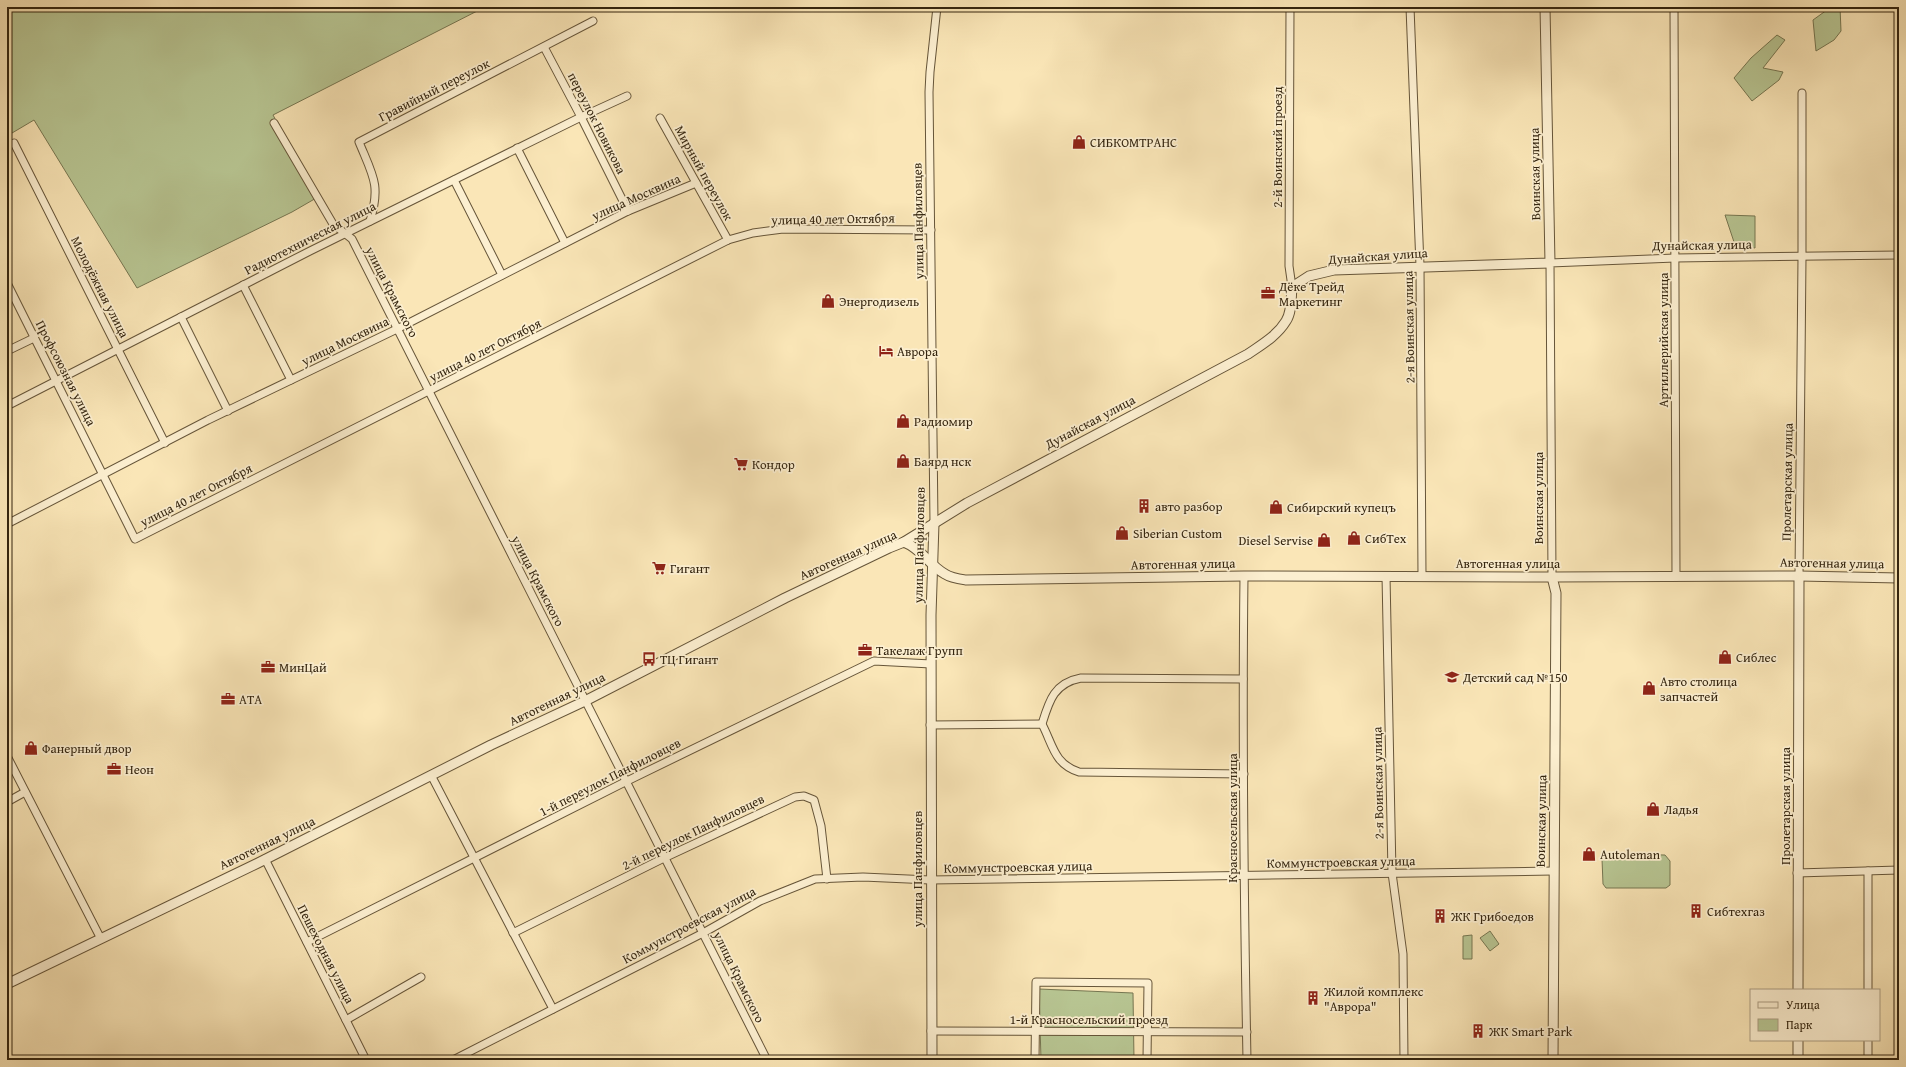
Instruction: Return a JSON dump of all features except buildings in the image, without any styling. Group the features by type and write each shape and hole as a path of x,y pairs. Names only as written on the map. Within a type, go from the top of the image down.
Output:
{"street":[{"name":"улица Панфиловцев","path":"932,1060 930,725 934,523 930,78 937,7"},
{"name":"2-й Воинский проезд","path":"1290,7 1289,266 1292,287"},
{"name":"2-я Воинская улица","path":"1410,7 1420,266 1422,576"},
{"name":"Воинская улица","path":"1545,7 1550,263 1552,577 1556,593 1553,871 1553,1060"},
{"name":"Артиллерийская улица","path":"1674,7 1676,576"},
{"name":"Гравийный переулок","path":"370,221 375,203 375,182 359,142 544,48 593,21"},
{"name":"переулок Новикова","path":"544,48 581,117 628,211"},
{"name":"Пролетарская улица","path":"1798,989 1797,873 1802,93"},
{"name":"Радиотехническая улица","path":"7,406 370,221 517,148 627,96"},
{"name":"Мирный переулок","path":"660,118 728,240"},
{"name":"улица Крамского","path":"274,123 333,224 352,238 625,782 703,932 766,1060"},
{"name":"Молодёжная улица","path":"14,143 165,442"},
{"path":"517,148 565,243"},
{"path":"454,180 502,275"},
{"name":"улица Москвина","path":"7,524 165,442 397,329 628,211 696,183"},
{"name":"улица 40 лет Октября","path":"103,474 135,539 728,240 753,233 783,229 931,230"},
{"name":"Дунайская улица","path":"904,542 967,502 1248,354 1268,341 1286,321 1290,307 1292,287 1309,276 1334,270 1420,266 1675,258 1899,255"},
{"name":"Профсоюзная улица","path":"7,283 103,474"},
{"path":"243,285 291,380"},
{"path":"181,317 228,411"},
{"path":"7,351 34,338"},
{"name":"Автогенная улица","path":"7,984 265,859 431,775 585,701 785,598 904,542 920,551 943,573 955,578 966,580 1244,576 1799,576 1899,578"},
{"name":"Красносельская улица","path":"1244,576 1242,679 1247,1060"},
{"name":"2-я Воинская улица","path":"1386,576 1392,873 1403,954 1404,1060"},
{"name":"1-й переулок Панфиловцев","path":"307,942 625,782 874,661 931,664"},
{"path":"1242,679 1081,678 1070,680 1060,687 1048,703 1042,724 1060,761 1069,769 1079,772 1244,774"},
{"path":"930,725 1042,724"},
{"path":"7,756 100,938"},
{"path":"431,775 553,1009"},
{"path":"7,802 25,792"},
{"name":"2-й переулок Панфиловцев","path":"513,933 664,858 795,797 804,796 814,800 822,826 827,878"},
{"name":"Пешеходная улица","path":"265,859 366,1060"},
{"path":"1797,873 1899,870"},
{"name":"Коммунстроевская улица","path":"453,1060 703,932 760,901 815,879 863,877 930,880 1553,871"},
{"path":"1868,871 1868,989"},
{"path":"346,1020 421,977"},
{"path":"1036,1060 1036,982 1148,983 1147,1060"},
{"name":"1-й Красносельский проезд","path":"931,1031 1247,1032"},
{"path":"1798,1041 1798,1060"},
{"path":"1868,1041 1868,1060"}],"green space":[{"path":"7,7 485,7 273,115 318,197 292,212 137,288 34,120 7,136"},
{"path":"1831,7 1840,7 1841,31 1834,40 1816,51 1813,20"},
{"path":"1777,35 1785,40 1763,68 1783,72 1779,80 1752,101 1734,78 1751,58"},
{"path":"1725,215 1755,216 1755,248 1735,245"},
{"path":"1608,854 1665,855 1670,861 1670,885 1666,888 1606,888 1603,884 1602,859"},
{"path":"1490,931 1499,944 1490,951 1480,938"},
{"path":"1472,935 1472,959 1463,959 1463,936"},
{"path":"1039,989 1133,993 1134,1060 1041,1060"}],"place":[{"name":"СИБКОМТРАНС","path":"1079,142"},
{"name":"Дёке Трейд Маркетинг","path":"1268,293"},
{"name":"Энергодизель","path":"828,301"},
{"name":"Аврора","path":"886,351"},
{"name":"Радиомир","path":"903,421"},
{"name":"Баярд нск","path":"903,461"},
{"name":"Кондор","path":"741,464"},
{"name":"авто разбор","path":"1144,506"},
{"name":"Сибирский купецъ","path":"1276,507"},
{"name":"Siberian Custom","path":"1122,533"},
{"name":"СибТех","path":"1354,538"},
{"name":"Diesel Servise","path":"1324,540"},
{"name":"Гигант","path":"659,568"},
{"name":"Такелаж Групп","path":"865,650"},
{"name":"Сиблес","path":"1725,657"},
{"name":"ТЦ Гигант","path":"649,659"},
{"name":"МинЦай","path":"268,667"},
{"name":"Детский сад №150","path":"1452,677"},
{"name":"Авто столица запчастей","path":"1649,688"},
{"name":"АТА","path":"228,699"},
{"name":"Фанерный двор","path":"31,748"},
{"name":"Неон","path":"114,769"},
{"name":"Ладья","path":"1653,809"},
{"name":"Autoleman","path":"1589,854"},
{"name":"Сибтехгаз","path":"1696,911"},
{"name":"ЖК Грибоедов","path":"1440,916"},
{"name":"Жилой комплекс \"Аврора\"","path":"1313,998"},
{"name":"ЖК Smart Park","path":"1478,1031"}]}
